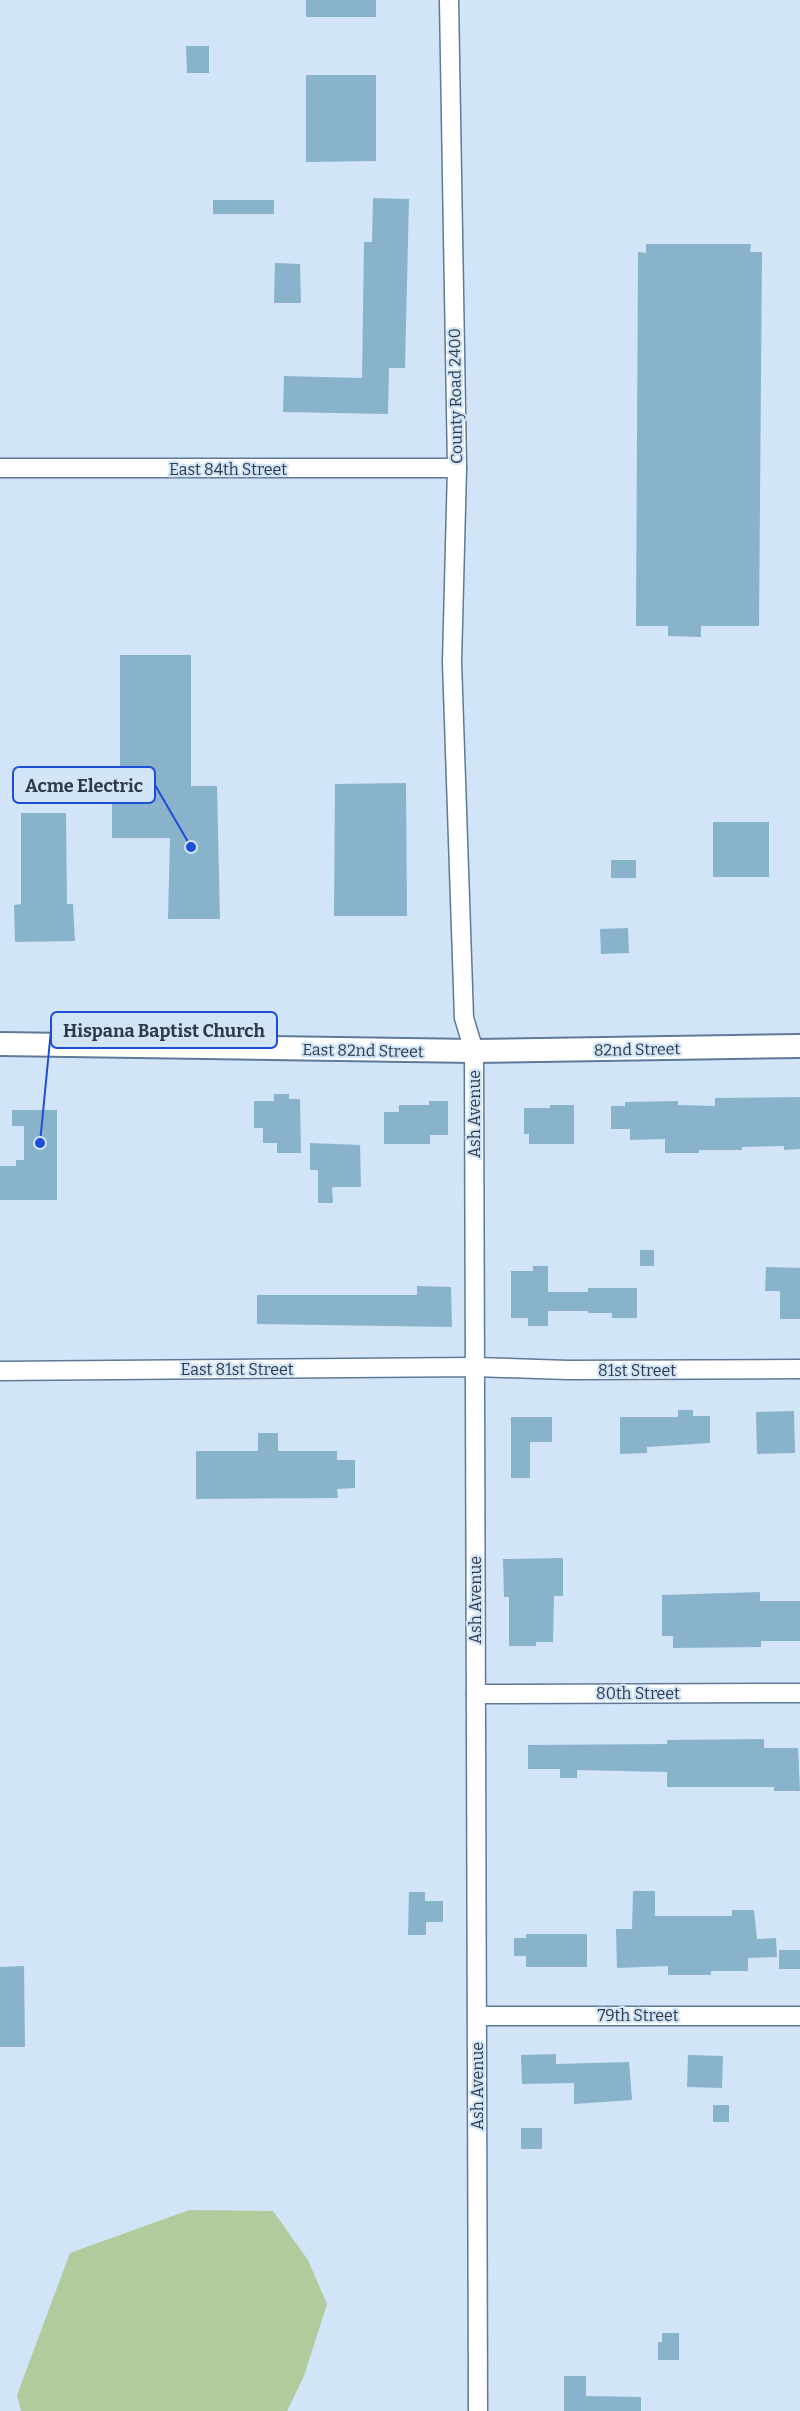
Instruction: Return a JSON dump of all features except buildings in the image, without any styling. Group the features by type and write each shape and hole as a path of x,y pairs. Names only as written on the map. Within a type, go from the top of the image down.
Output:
{"street":[{"name":"County Road 2400","path":"449,0 457,468 452,662 457,792"},
{"name":"East 84th Street","path":"0,468 457,468"},
{"name":"Ash Avenue","path":"457,792 464,1018 474,1052 478,2411"},
{"name":"East 82nd Street","path":"0,1044 474,1052"},
{"name":"82nd Street","path":"474,1052 800,1046"},
{"name":"81st Street","path":"475,1367 568,1370 800,1370"},
{"name":"East 81st Street","path":"0,1371 475,1367"},
{"name":"80th Street","path":"476,1694 800,1693"},
{"name":"79th Street","path":"477,2016 800,2016"}],"green space":[{"path":"189,2210 273,2211 308,2260 327,2304 304,2376 287,2411 21,2411 17,2395 70,2253"}],"place":[{"name":"Acme Electric","path":"191,847"},
{"name":"Hispana Baptist Church","path":"40,1143"}]}
